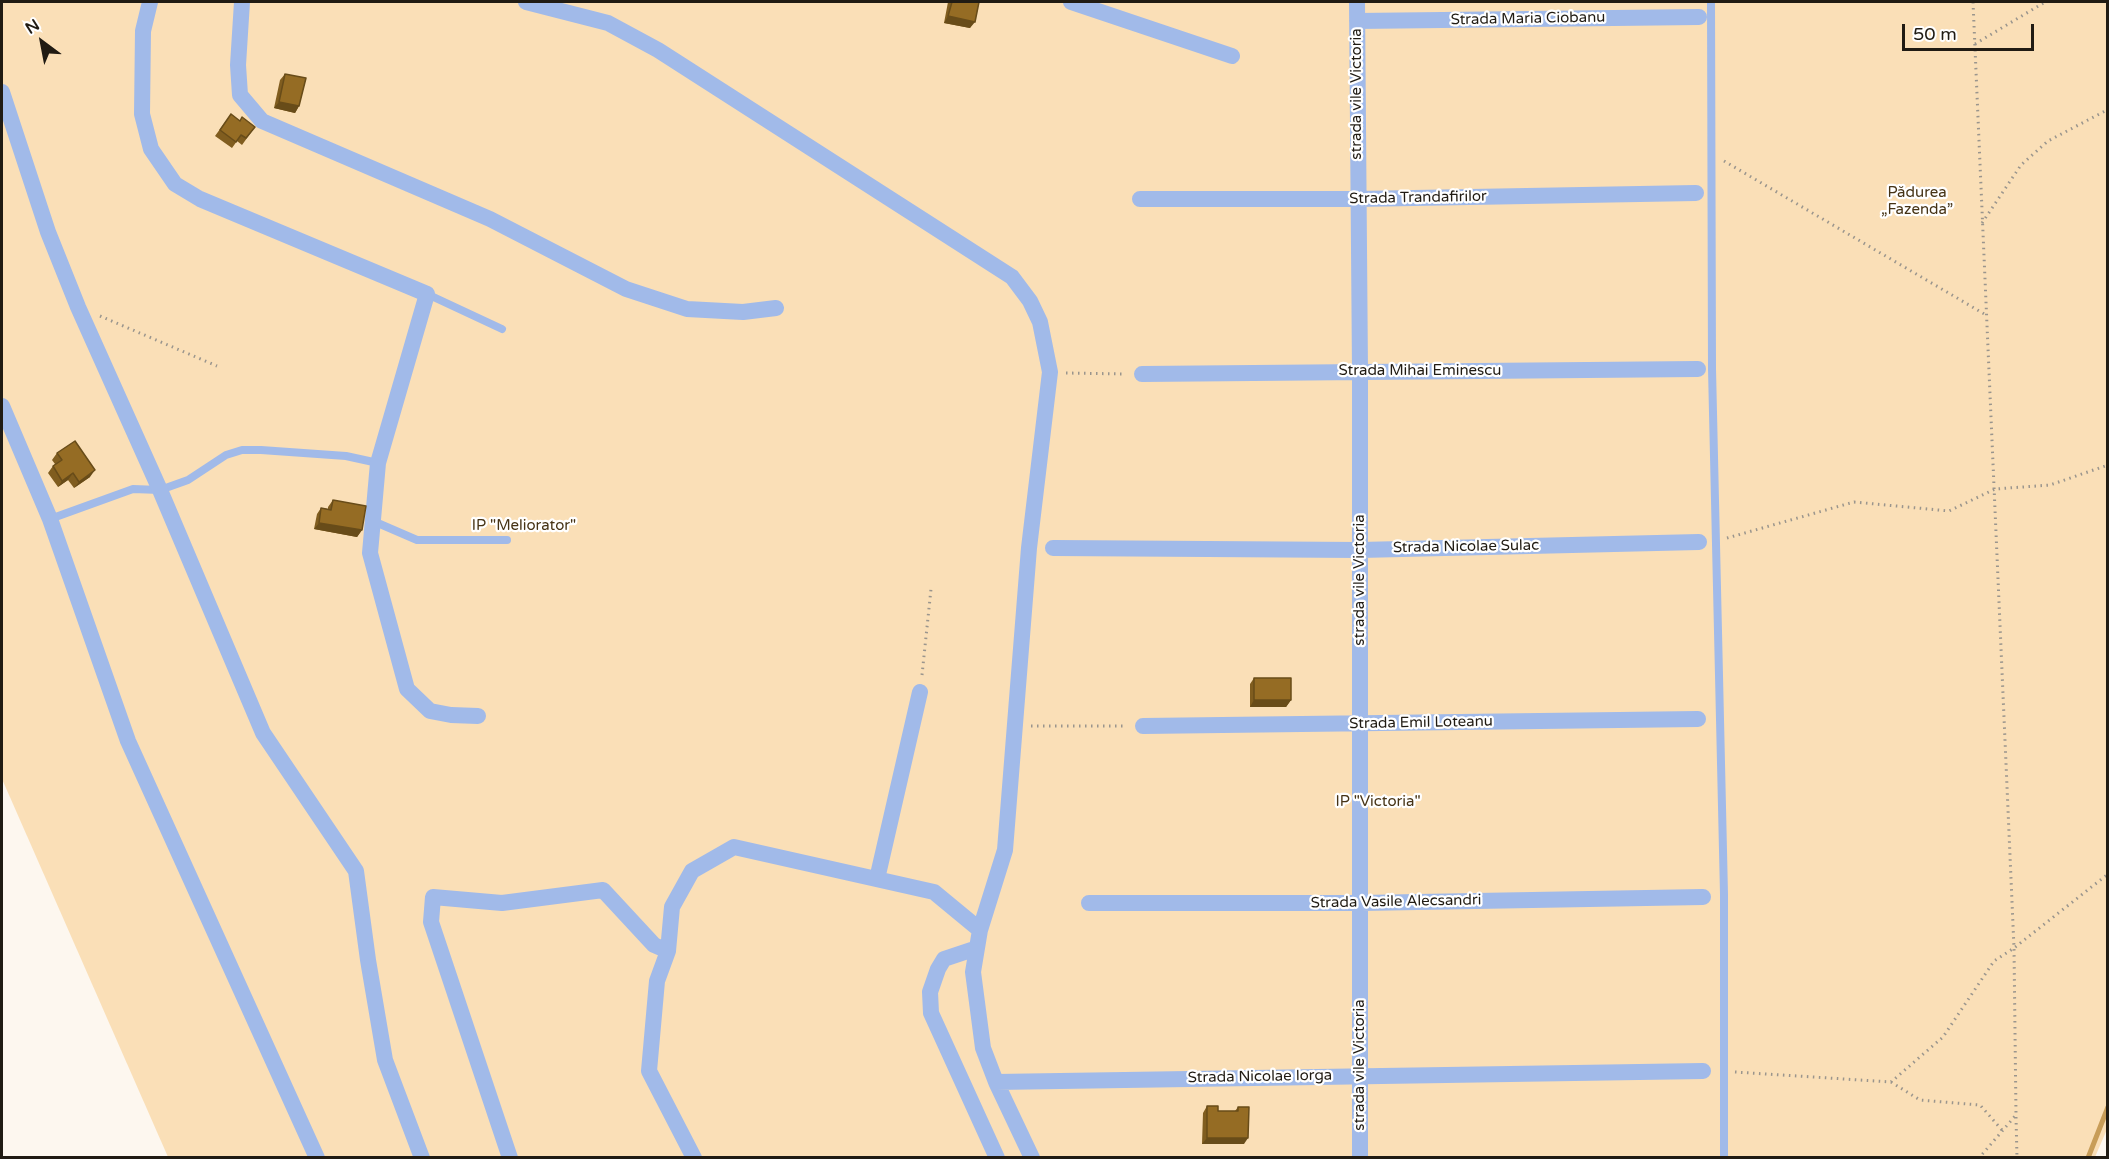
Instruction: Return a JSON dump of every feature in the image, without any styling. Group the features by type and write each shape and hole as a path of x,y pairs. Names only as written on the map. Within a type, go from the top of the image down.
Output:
{"street":[{"path":"150,2 143,31 142,114 151,149 175,184 201,199 427,294 378,463 370,553 406,689 430,711 451,715 478,716"},
{"path":"242,2 238,65 240,94 262,120 489,219 626,290 687,309 743,312 776,308"},
{"path":"526,2 608,23 658,50 1012,277 1030,301 1040,322 1050,372 1029,548 1005,850 980,930 973,972 983,1048 996,1082 1032,1158"},
{"path":"1071,2 1232,56"},
{"name":"strada vile Victoria","path":"1357,2 1360,371 1360,1158"},
{"name":"Strada Maria Ciobanu","path":"1357,21 1699,17"},
{"path":"2,92 48,232 78,307 263,733 356,871 385,1060 422,1158"},
{"name":"Strada Trandafirilor","path":"1140,199 1357,199 1696,194"},
{"name":"Strada Mihai Eminescu","path":"1142,374 1698,369"},
{"path":"2,406 50,519 128,741 316,1158"},
{"name":"Strada Nicolae Sulac","path":"1053,548 1360,550 1699,542"},
{"path":"877,879 920,692"},
{"name":"Strada Emil Loteanu","path":"1143,726 1698,719"},
{"path":"694,1158 649,1071 657,981 668,951 672,907 692,871 734,847 934,892 980,930"},
{"path":"510,1158 431,922 434,897 502,903 603,890 654,945 668,951"},
{"name":"Strada Vasile Alecsandri","path":"1089,903 1361,903 1703,897"},
{"path":"977,948 944,958 930,992 931,1013 998,1158"},
{"name":"Strada Nicolae Iorga","path":"996,1082 1703,1071"}],"lane":[{"path":"1711,2 1712,369 1724,894 1724,1158"},
{"path":"427,294 502,329"},
{"path":"50,519 133,489 159,490 188,480 226,455 242,450 346,456 378,463"},
{"path":"373,521 417,540 507,540"}],"path":[{"path":"1973,2 2014,948 2017,1158"},
{"path":"1975,44 2045,2"},
{"path":"1982,223 2021,165 2048,141 2108,108"},
{"path":"1711,153 1986,315"},
{"path":"78,307 217,366"},
{"path":"1050,372 1142,374"},
{"path":"1716,542 1854,502 1949,511 1995,489 2050,485 2108,465"},
{"path":"920,692 931,589"},
{"path":"1015,726 1143,726"},
{"path":"1891,1083 1943,1036 1994,961 2108,874"},
{"path":"1723,1071 1891,1083 1920,1100 1980,1106 2002,1131"},
{"path":"1979,1158 2016,1115"}],"green space":[{"path":"2,2 2107,2 2108,1127 2095,1157 168,1157 2,779"}],"building":[{"path":"952,2 979,2 975,22 948,16"},
{"path":"285,74 306,78 299,106 279,102"},
{"path":"231,114 240,121 242,117 255,127 246,138 241,135 236,142 220,130"},
{"path":"75,441 95,470 79,482 73,473 62,481 53,466 62,460 57,453"},
{"path":"333,500 366,506 362,530 319,523 321,508 331,510"},
{"path":"1254,678 1291,678 1291,700 1254,700"},
{"path":"1207,1106 1218,1106 1218,1111 1238,1111 1238,1107 1249,1107 1248,1138 1207,1138"}],"waterway":[{"path":"2088,1158 2108,1107"}],"park label":[{"name":"Pădurea „Fazenda”","path":"1917,202"},
{"name":"IP \"Meliorator\"","path":"524,526"},
{"name":"IP \"Victoria\"","path":"1378,802"}]}
